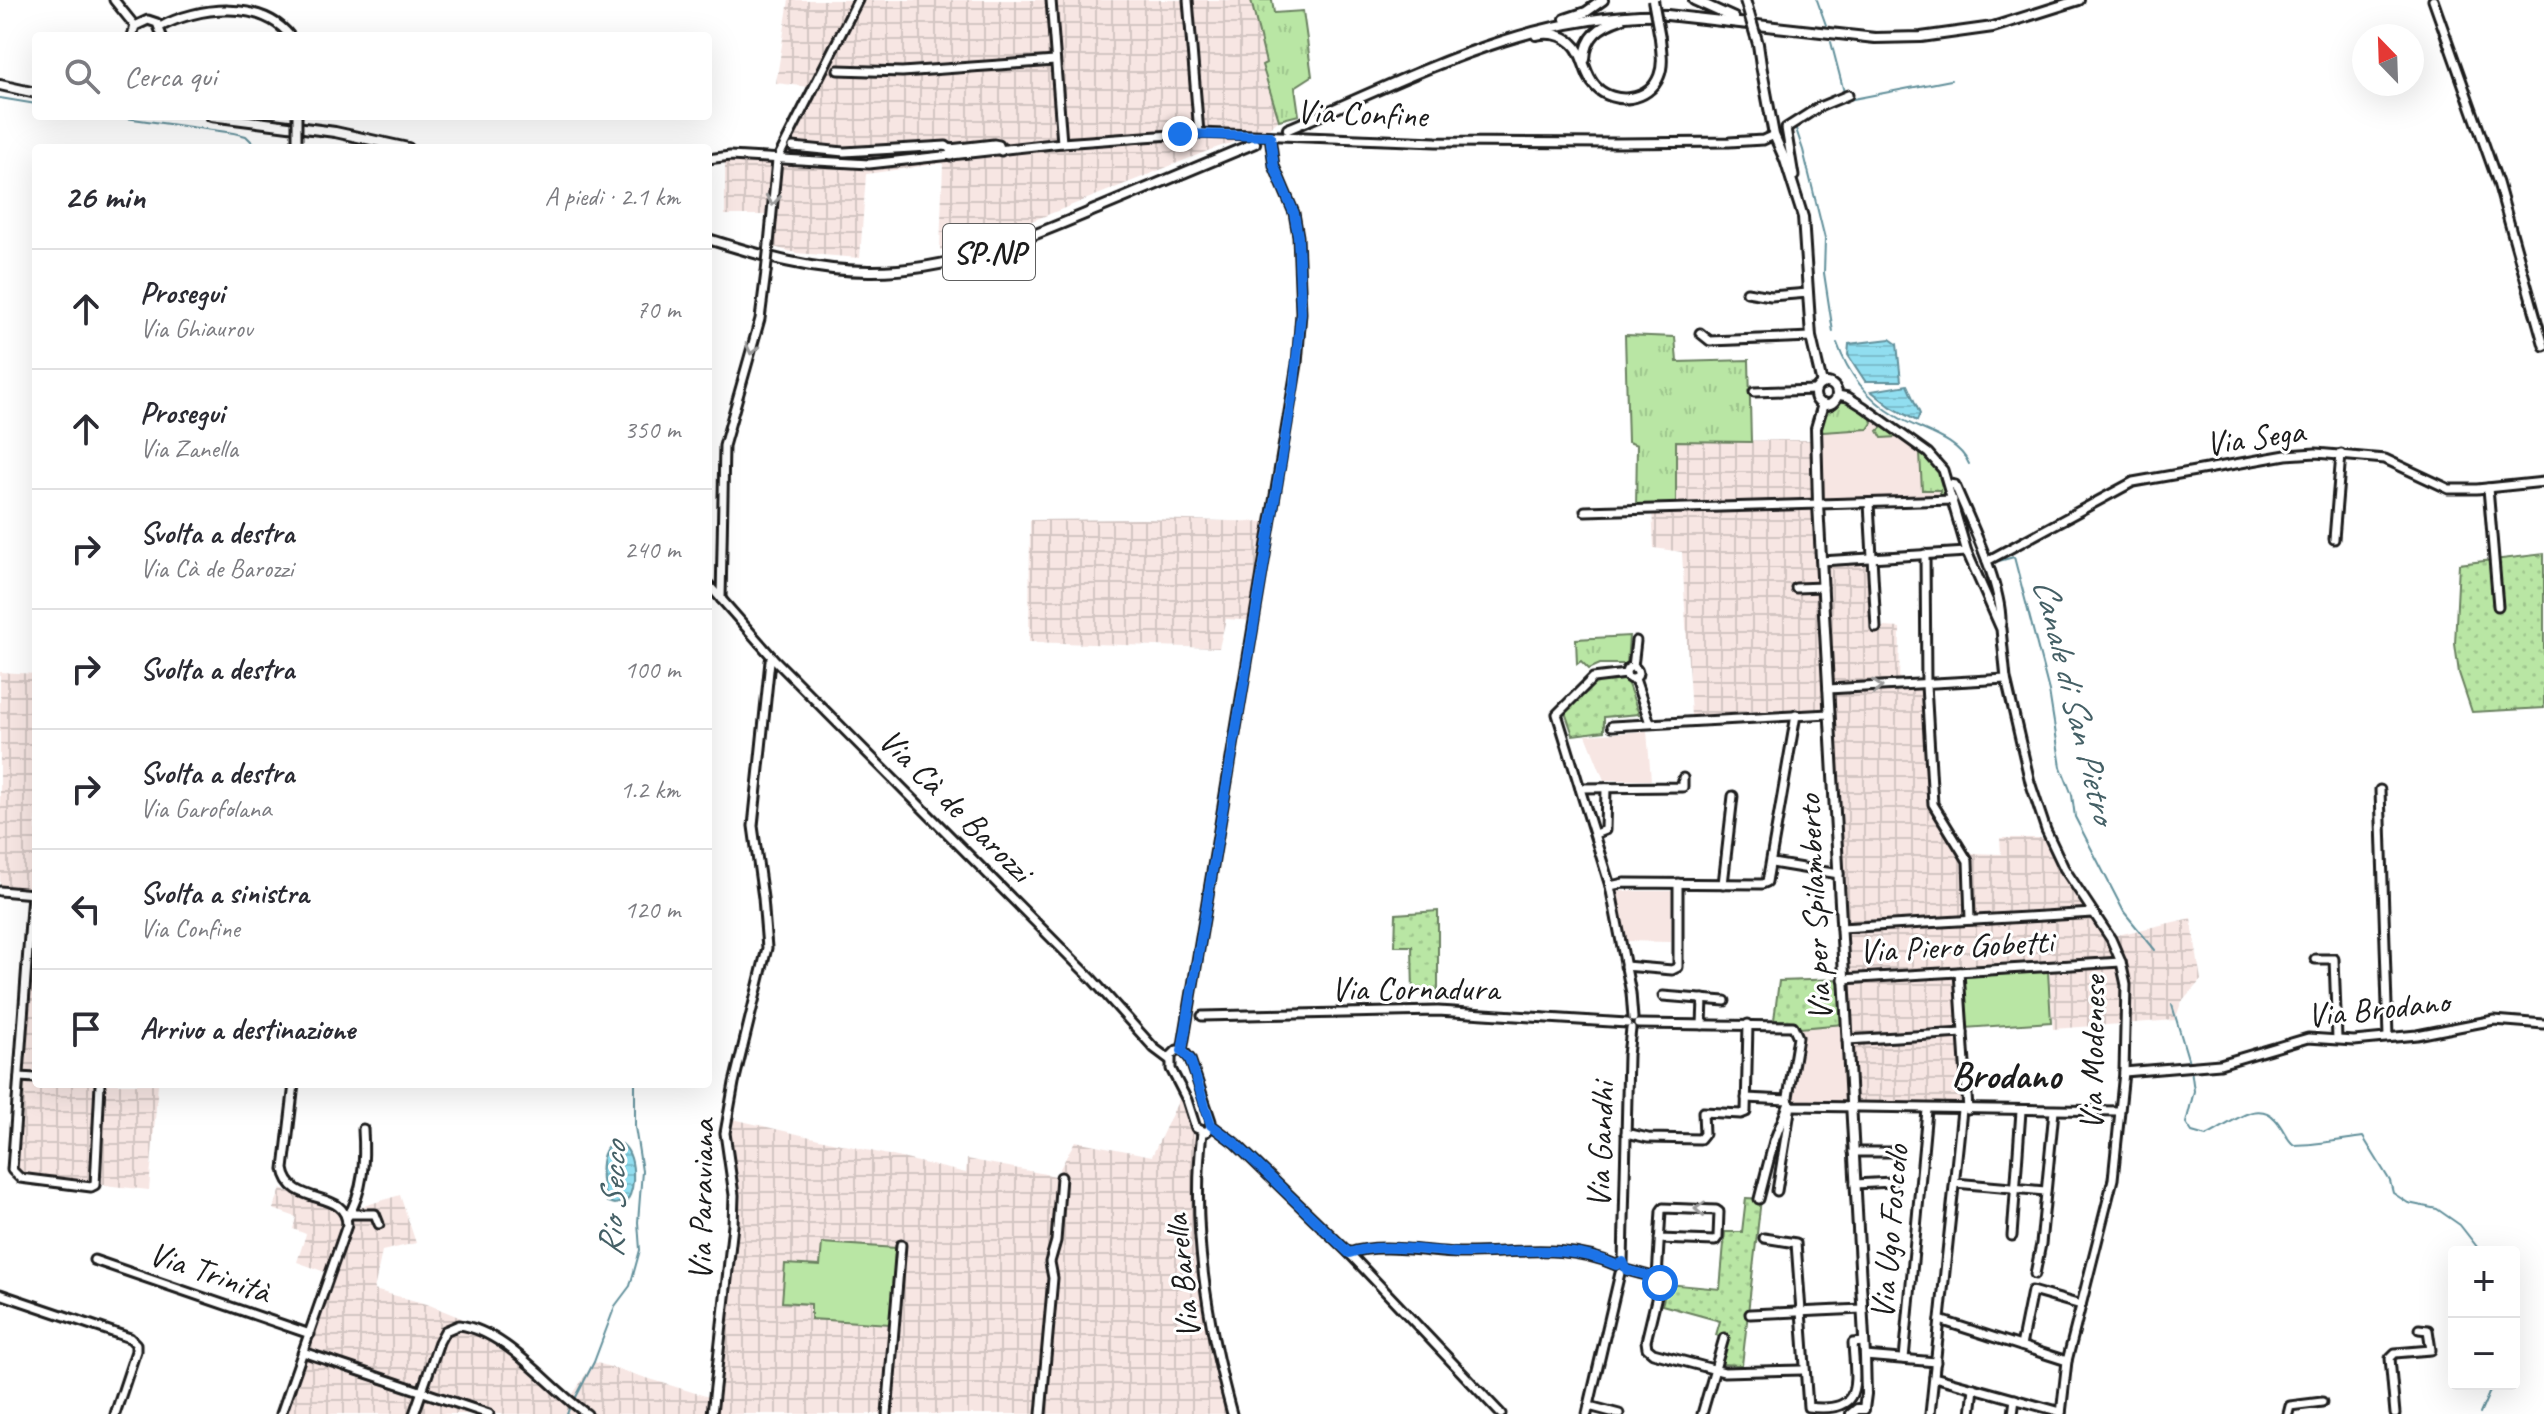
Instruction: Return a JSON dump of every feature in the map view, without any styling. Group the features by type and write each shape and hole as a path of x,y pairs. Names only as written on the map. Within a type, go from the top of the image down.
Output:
{"main road":[{"path":"1500,42 1526,29 1579,15 1603,0"},
{"path":"1421,73 1543,33 1560,36 1578,49 1593,84 1600,90 1618,98 1644,94 1659,75 1662,58 1653,0"},
{"path":"1694,0 1746,22"},
{"path":"1745,0 1758,44 1774,135 1803,217 1811,337 1819,387 1816,399 1823,404 1831,404 1837,395 1833,385 1819,387"},
{"path":"1288,129 1500,42 1555,25 1644,14 1746,22 1875,38 1921,37 1993,27 2079,0"},
{"path":"1584,64 1585,49 1597,30 1607,24 1644,14"},
{"path":"0,85 32,92"},
{"path":"242,120 335,132 390,144"},
{"name":"SP.NP","path":"712,240 773,259 824,269 880,271 938,265 1009,245 1255,143"},
{"name":"Via per Spilamberto","path":"1823,404 1816,428 1818,504 1865,1356 1866,1412 1857,1409 1851,1414"}],"street":[{"path":"114,0 135,26"},
{"path":"721,599 724,446 760,319 775,166 858,0"},
{"path":"1051,0 1062,143"},
{"path":"1188,0 1199,133"},
{"path":"2433,0 2498,183 2544,346"},
{"path":"133,32 135,26 148,20 161,32 180,19 220,9 246,8 270,16 286,32"},
{"path":"838,70 907,72 1055,61"},
{"path":"1798,202 1786,128 1790,123 1846,96"},
{"path":"297,120 297,144"},
{"name":"Via Confine","path":"712,158 778,157 844,163 904,161 950,152 1001,151 1062,143 1199,133 1436,142 1616,143 1729,142 1763,140 1774,135"},
{"path":"1182,1051 1297,364 1301,313 1298,236 1294,213 1274,166 1270,136"},
{"path":"793,147 844,152 946,146 950,152"},
{"path":"844,152 844,163"},
{"path":"1747,292 1771,296 1808,293"},
{"path":"1700,333 1710,341 1811,337"},
{"path":"1754,392 1819,387"},
{"name":"Via Modenese","path":"1837,395 1849,398 1928,453 1943,470 1967,552 2001,629 2006,679 2030,782 2046,830 2064,868 2111,939 2121,962 2126,985 2124,1072 2113,1179 2067,1361 2061,1413"},
{"path":"2334,539 2341,454"},
{"name":"Via Sega","path":"1987,561 2133,482 2286,455 2341,454 2385,459 2449,489 2544,482"},
{"path":"1949,484 1955,485 1987,561 2001,610 2001,629"},
{"path":"2488,488 2498,606"},
{"path":"1585,511 1953,500"},
{"path":"1869,503 1876,628"},
{"path":"1821,561 1967,552"},
{"path":"1925,554 1926,685 1933,804 1968,861 1970,920"},
{"path":"1796,588 1823,587"},
{"name":"Via Cà de Barozzi","path":"712,589 772,657 1092,979 1154,1048 1170,1060"},
{"path":"1633,667 1636,641"},
{"name":"Via Paraviana","path":"712,1414 733,1225 734,1195 725,1133 767,948 753,826 772,657"},
{"path":"1633,667 1626,674 1630,679 1635,679"},
{"path":"1633,667 1638,671 1635,679 1650,723"},
{"name":"Via Gandhi","path":"1588,1410 1622,1267 1632,1024 1610,886 1557,714 1593,678 1626,674"},
{"path":"1828,689 2006,679"},
{"path":"1612,726 1829,714"},
{"path":"1610,886 1624,883 1765,883 1772,863 1796,715"},
{"path":"1580,788 1683,787 1683,778"},
{"path":"1595,834 1603,832 1606,826 1606,788"},
{"path":"2380,790 2388,1037"},
{"path":"1723,884 1733,796"},
{"path":"1772,863 1839,874"},
{"path":"1625,966 1669,970 1678,967 1678,883"},
{"path":"0,891 32,894"},
{"path":"1841,928 2093,913"},
{"path":"32,918 12,1170 15,1175 91,1187 96,1182 100,1088"},
{"path":"2315,959 2334,959 2337,1039"},
{"name":"Via Piero Gobetti","path":"1843,979 2121,962"},
{"path":"1930,1414 1965,1110 1959,972"},
{"path":"1663,996 1725,1001"},
{"path":"1702,1025 1703,999"},
{"name":"Via Cornadura","path":"1202,1016 1438,1011 1632,1024 1790,1025 1797,1030 1798,1037 1789,1103"},
{"name":"Via Brodano","path":"2124,1072 2220,1064 2308,1038 2354,1041 2447,1030 2494,1020 2544,1024"},
{"path":"1626,1133 1648,1138 1701,1138 1704,1134 1703,1112 1741,1114 1747,1110 1748,1024"},
{"path":"1847,1040 1963,1033"},
{"path":"1182,1051 1174,1052 1170,1060 1196,1128 1202,1132 1208,1131 1211,1125"},
{"path":"1182,1051 1190,1059 1211,1125 1235,1143 1349,1253 1501,1414"},
{"path":"19,1077 32,1078"},
{"path":"294,1088 285,1177 296,1190 340,1207 348,1216"},
{"path":"1746,1098 1851,1108 2119,1111"},
{"path":"1777,1191 1789,1103"},
{"path":"1759,1199 1774,1141 1789,1103"},
{"name":"Via Ugo Foscolo","path":"1904,1359 1927,1110"},
{"path":"2012,1236 2021,1111"},
{"path":"2035,1274 2041,1244 2054,1111"},
{"path":"281,1414 348,1216 356,1204 365,1162 363,1129"},
{"name":"Via Barella","path":"1202,1132 1201,1248 1215,1349 1232,1414"},
{"path":"1853,1152 1895,1152"},
{"path":"1041,1414 1053,1278 1050,1262 1056,1241 1061,1177"},
{"path":"1855,1184 1892,1182"},
{"path":"1955,1183 2045,1191"},
{"path":"1659,1239 1715,1241 1718,1237 1719,1212 1665,1207 1661,1211 1659,1239 1657,1278 1661,1285 1646,1341 1647,1348 1653,1353 1724,1372 1803,1370"},
{"path":"348,1216 375,1214 379,1224"},
{"path":"1764,1238 1796,1243 1808,1407 1843,1406 1853,1398 1853,1343 1864,1342"},
{"path":"887,1414 901,1245"},
{"path":"1349,1253 1388,1249 1456,1253 1551,1250 1582,1254 1657,1278"},
{"name":"Via Trinità","path":"94,1260 310,1334"},
{"path":"2021,1346 2032,1291 2081,1305"},
{"path":"0,1294 130,1338 136,1344 115,1414"},
{"path":"1750,1314 1862,1309"},
{"path":"1940,1320 2067,1361"},
{"path":"414,1414 439,1342 450,1328 463,1325 500,1342 587,1414"},
{"path":"2395,1414 2390,1358 2395,1353 2431,1350 2428,1330 2419,1329"},
{"path":"1702,1414 1724,1338"},
{"path":"303,1352 489,1414"},
{"path":"1865,1356 1936,1362"},
{"path":"1934,1377 2061,1413"},
{"path":"1971,1414 1974,1388"},
{"path":"2013,1414 2015,1399"},
{"path":"2288,1414 2290,1406 2322,1402"},
{"path":"1588,1410 1619,1414"}],"shaded area":[{"path":"789,0 1251,0 1266,64 1262,65 1279,120 1266,131 1027,223 940,250 943,163 866,174 860,258 796,253 766,245 768,215 725,215 725,153 780,157 810,87 776,83"},
{"path":"1877,416 1931,452 1943,464 1954,499 1819,502 1816,428 1864,426 1871,417"},
{"path":"1816,440 1822,560 1870,558 1869,626 1900,628 1899,685 1923,687 1933,794 1944,818 1970,853 2001,854 2000,838 2049,838 2109,937 2191,918 2201,980 2181,1003 2175,1020 2053,1029 2049,970 1962,976 1970,1105 1851,1107 1823,709 1691,717 1682,552 1654,548 1652,508 1676,507 1676,441"},
{"path":"1030,520 1272,522 1256,621 1226,619 1219,648 1029,642"},
{"path":"0,672 32,674 32,889 0,887"},
{"path":"1647,731 1651,780 1604,780 1586,735"},
{"path":"1614,891 1672,891 1671,942 1625,941"},
{"path":"32,958 32,1088 158,1088 149,1190 22,1176 16,1168"},
{"path":"1843,1024 1847,1100 1841,1104 1794,1103 1790,1099 1802,1036 1800,1028"},
{"path":"1182,1093 1195,1137 1204,1155 1208,1280 1216,1334 1235,1414 281,1414 328,1273 297,1262 306,1234 293,1229 296,1217 273,1209 281,1189 347,1211 400,1195 416,1243 382,1251 374,1290 427,1304 488,1329 506,1340 571,1397 594,1362 712,1398 731,1207 724,1117 966,1173 967,1159 1056,1176 1075,1141 1152,1156"}],"green space":[{"path":"1251,0 1272,0 1274,13 1303,11 1312,76 1295,87 1299,115 1279,120 1262,65 1266,63"},
{"path":"1625,335 1675,337 1677,362 1749,360 1751,442 1676,441 1676,507 1636,509 1637,445 1628,442"},
{"path":"1846,400 1870,415 1872,423 1868,429 1823,432 1820,428 1829,410 1836,403"},
{"path":"1887,427 1924,453 1944,479 1949,490 1946,495 1940,496 1940,490 1922,490 1920,454 1898,437 1882,438 1878,431"},
{"path":"2544,554 2544,708 2472,712 2459,673 2455,644 2459,564"},
{"path":"1629,636 1627,664 1600,664 1589,669 1581,661 1577,664 1576,639"},
{"path":"1626,679 1639,714 1604,717 1604,731 1573,735 1565,712 1597,681"},
{"path":"1438,911 1438,992 1413,994 1412,946 1395,946 1396,914"},
{"path":"2048,971 2051,1022 1965,1028 1964,977"},
{"path":"1840,979 1843,1024 1800,1028 1795,1021 1774,1020 1779,981"},
{"path":"1746,1198 1761,1199 1742,1365 1718,1364 1726,1338 1716,1335 1720,1321 1662,1305 1668,1284 1720,1289 1725,1232 1742,1232"},
{"path":"822,1243 896,1248 890,1324 811,1319 811,1304 782,1302 785,1264 820,1266"}],"water":[{"path":"1890,339 1897,344 1901,381 1865,381 1848,355 1849,344"},
{"path":"1907,385 1920,414 1917,421 1891,407 1871,391"},
{"path":"611,1144 622,1144 627,1149 633,1171 627,1201 615,1204 607,1202 602,1179 604,1155"}],"waterway":[{"name":"Canale di San Pietro","path":"1817,0 1826,25"},
{"name":"Canale di San Pietro","path":"1831,42 1844,92"},
{"path":"1848,100 1951,80"},
{"name":"Rio Secco","path":"0,98 32,103"},
{"name":"Canale di San Pietro","path":"1806,119 1846,99"},
{"name":"Rio Secco","path":"140,120 234,133 246,136 254,144"},
{"name":"Canale di San Pietro","path":"1795,126 1825,239 1824,273 1833,332"},
{"name":"Canale di San Pietro","path":"1837,343 1853,375 1868,394 1905,421 1956,447 1969,464"},
{"name":"Canale di San Pietro","path":"1995,562 2014,557 2049,691 2061,767 2072,795 2075,817 2124,912 2155,950"},
{"name":"Canale di San Pietro","path":"2172,1005 2189,1062"},
{"name":"Canale di San Pietro","path":"2191,1069 2194,1091 2186,1123 2192,1132 2206,1136 2241,1116 2259,1111 2275,1119 2294,1145 2363,1137 2390,1181 2393,1193 2408,1203 2437,1209 2460,1225 2476,1246"},
{"name":"Rio Secco","path":"575,1399 594,1362 615,1306 630,1286 640,1250 638,1222 642,1171 635,1127 635,1088"},
{"name":"Canale di San Pietro","path":"2480,1414 2490,1390"},
{"name":"Rio Secco","path":"567,1414 569,1409"}],"tunnel":[{"path":"1255,143 1288,129"}],"district":[{"name":"Brodano","path":"2006,1075"}],"route":[{"path":"1180,134 1270,136 1274,166 1295,218 1300,266 1300,335 1294,386 1182,1051 1190,1059 1211,1125 1235,1143 1349,1253 1388,1249 1456,1253 1561,1251 1616,1265 1623,1262 1627,1270 1657,1278 1660,1283"}]}
